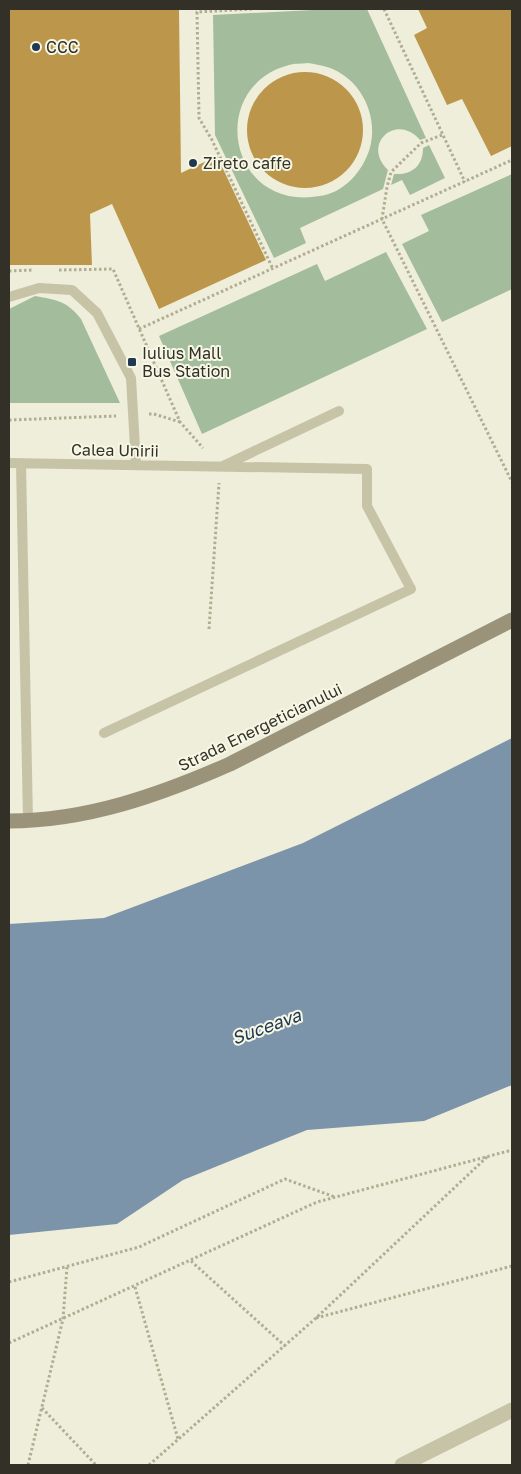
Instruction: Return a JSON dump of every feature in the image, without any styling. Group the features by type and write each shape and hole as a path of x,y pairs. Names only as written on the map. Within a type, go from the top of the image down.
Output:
{"street":[{"name":"Strada Energeticianului","path":"9,821 28,821 77,815 151,796 186,784 230,764 512,620"},
{"path":"402,1465 512,1410"}],"lane":[{"path":"9,297 39,288 72,290 97,313 131,378 136,466"},
{"path":"220,467 339,411"},
{"name":"Calea Unirii","path":"9,463 367,469 367,506 410,589 104,732"},
{"path":"21,464 28,821"}],"path":[{"path":"252,9 197,12 199,118 212,140 273,269"},
{"path":"384,9 465,182"},
{"path":"442,135 421,143 391,172 382,219 512,482"},
{"path":"139,329 512,160"},
{"path":"9,420 154,414 180,422"},
{"path":"209,629 220,467"},
{"path":"9,1344 317,1202 512,1150"},
{"path":"148,1465 316,1318 488,1157"},
{"path":"9,1282 139,1247 285,1178 335,1197"},
{"path":"191,1261 285,1346"},
{"path":"316,1318 512,1266"},
{"path":"28,1465 63,1319 67,1267"},
{"path":"135,1287 178,1439"},
{"path":"42,1408 96,1465"}],"green space":[{"path":"367,9 426,138 420,140 411,132 401,129 385,135 380,142 378,151 381,160 388,170 383,189 300,228 306,243 274,258 215,135 213,15","holes":["308,63 327,67 340,73 351,81 359,91 366,103 370,116 372,129 371,143 364,163 359,170 349,182 336,191 320,196 289,196 265,185 248,167 239,145 238,120 246,97 263,78 289,65"]},
{"path":"429,145 445,178 410,195 402,180 391,185 394,174 411,171 419,164 423,148"},
{"path":"512,174 512,289 442,322 402,244 429,231 421,215"},
{"path":"386,252 427,329 202,434 159,336 317,264 325,281"},
{"path":"35,296 61,302 71,308 81,319 120,403 9,403 9,309"}],"water":[{"name":"Suceava","path":"512,738 512,1085 424,1121 307,1130 183,1180 117,1224 9,1235 9,924 104,918 303,843"}],"building":[{"path":"9,9 179,9 181,173 217,156 266,260 159,309 112,204 90,214 92,265 9,265"},
{"path":"418,9 512,9 512,146 491,156 462,99 447,105 414,35 427,28"},
{"path":"305,72 327,77 346,89 358,108 363,130 358,152 346,171 327,183 305,188 283,183 264,171 252,152 247,130 252,108 264,89 283,77"}],"place":[{"name":"CCC","path":"36,47"},
{"name":"Zireto caffe","path":"193,163"},
{"name":"Iulius Mall Bus Station","path":"132,362"}]}
